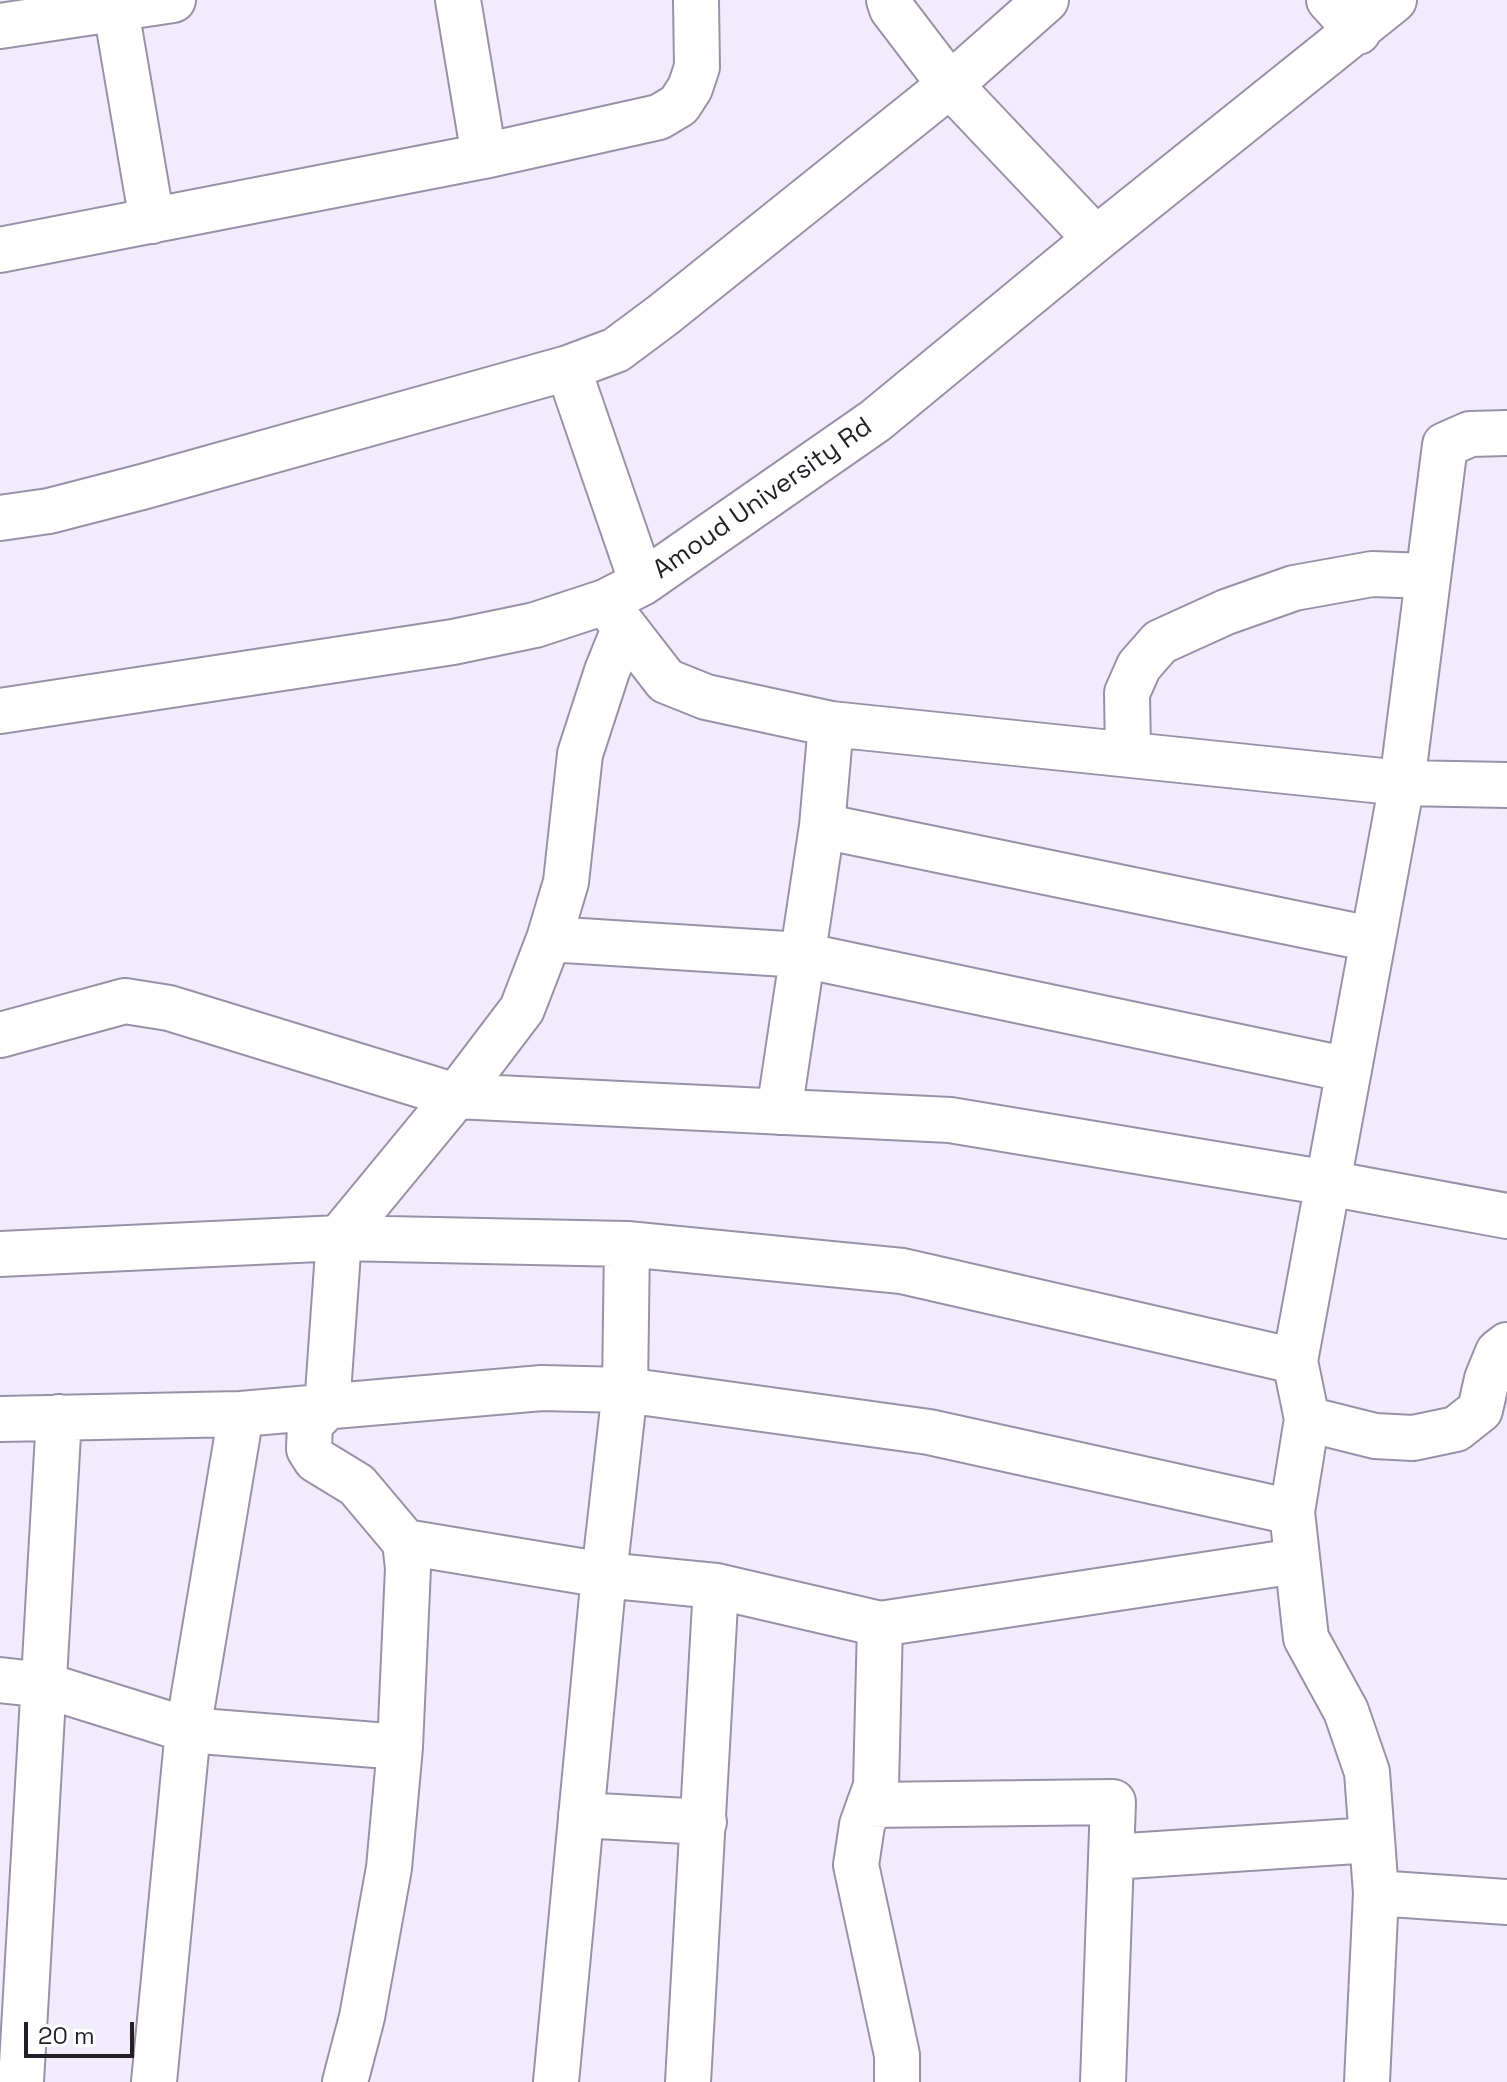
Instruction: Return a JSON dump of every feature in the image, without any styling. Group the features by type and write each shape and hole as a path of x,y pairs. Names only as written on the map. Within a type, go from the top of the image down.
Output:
{"street":[{"path":"0,26 173,0"},
{"path":"458,0 484,156"},
{"path":"0,250 484,156 659,117 679,105 690,88 697,67 696,0"},
{"path":"889,0 892,9 950,85 1096,239"},
{"path":"0,518 49,511 128,491 568,368 616,350 950,85 1046,0"},
{"path":"1329,0 1358,32"},
{"name":"Amoud University Rd","path":"0,711 453,642 624,605 875,421 1394,0"},
{"path":"126,6 152,221"},
{"path":"568,368 624,605 666,681 706,697 831,724 1402,783 1507,785"},
{"path":"1367,2082 1376,1893 1367,1772 1346,1711 1306,1638 1292,1512 1307,1419 1295,1361 1402,783 1445,445 1470,434 1507,433"},
{"path":"1128,753 1127,693 1139,666 1160,642 1226,612 1294,588 1372,574 1428,576"},
{"path":"345,2082 362,2017 389,1868 400,1747 408,1568 405,1542 357,1485 316,1460 309,1449 310,1424 327,1407 339,1238 456,1096 522,1009 549,939 566,882 580,754 624,605"},
{"path":"779,1112 822,826 831,724"},
{"path":"822,826 1371,939"},
{"path":"549,939 802,955 1349,1070"},
{"path":"0,1035 125,1001 169,1008 456,1096 950,1120 1507,1216"},
{"path":"0,1254 339,1238 627,1244 902,1271 1295,1361"},
{"path":"556,2082 604,1575 625,1390 627,1244"},
{"path":"1307,1419 1375,1436 1413,1438 1456,1429 1480,1410 1487,1379 1498,1352 1507,1345"},
{"path":"0,1419 241,1414 542,1388 625,1390 929,1432 1292,1512"},
{"path":"154,2082 188,1730 241,1414"},
{"path":"21,2082 16,1899 44,1685 59,1417"},
{"path":"405,1542 604,1575 716,1586 880,1624 1296,1561"},
{"path":"688,2082 716,1586"},
{"path":"880,1624 876,1786 862,1825 856,1865 897,2055 897,2082"},
{"path":"0,1680 44,1685 188,1730 400,1747"},
{"path":"869,1805 1113,1802 1103,2082"},
{"path":"581,1815 704,1822"},
{"path":"1112,1857 1371,1840"},
{"path":"1376,1893 1507,1902"}]}
